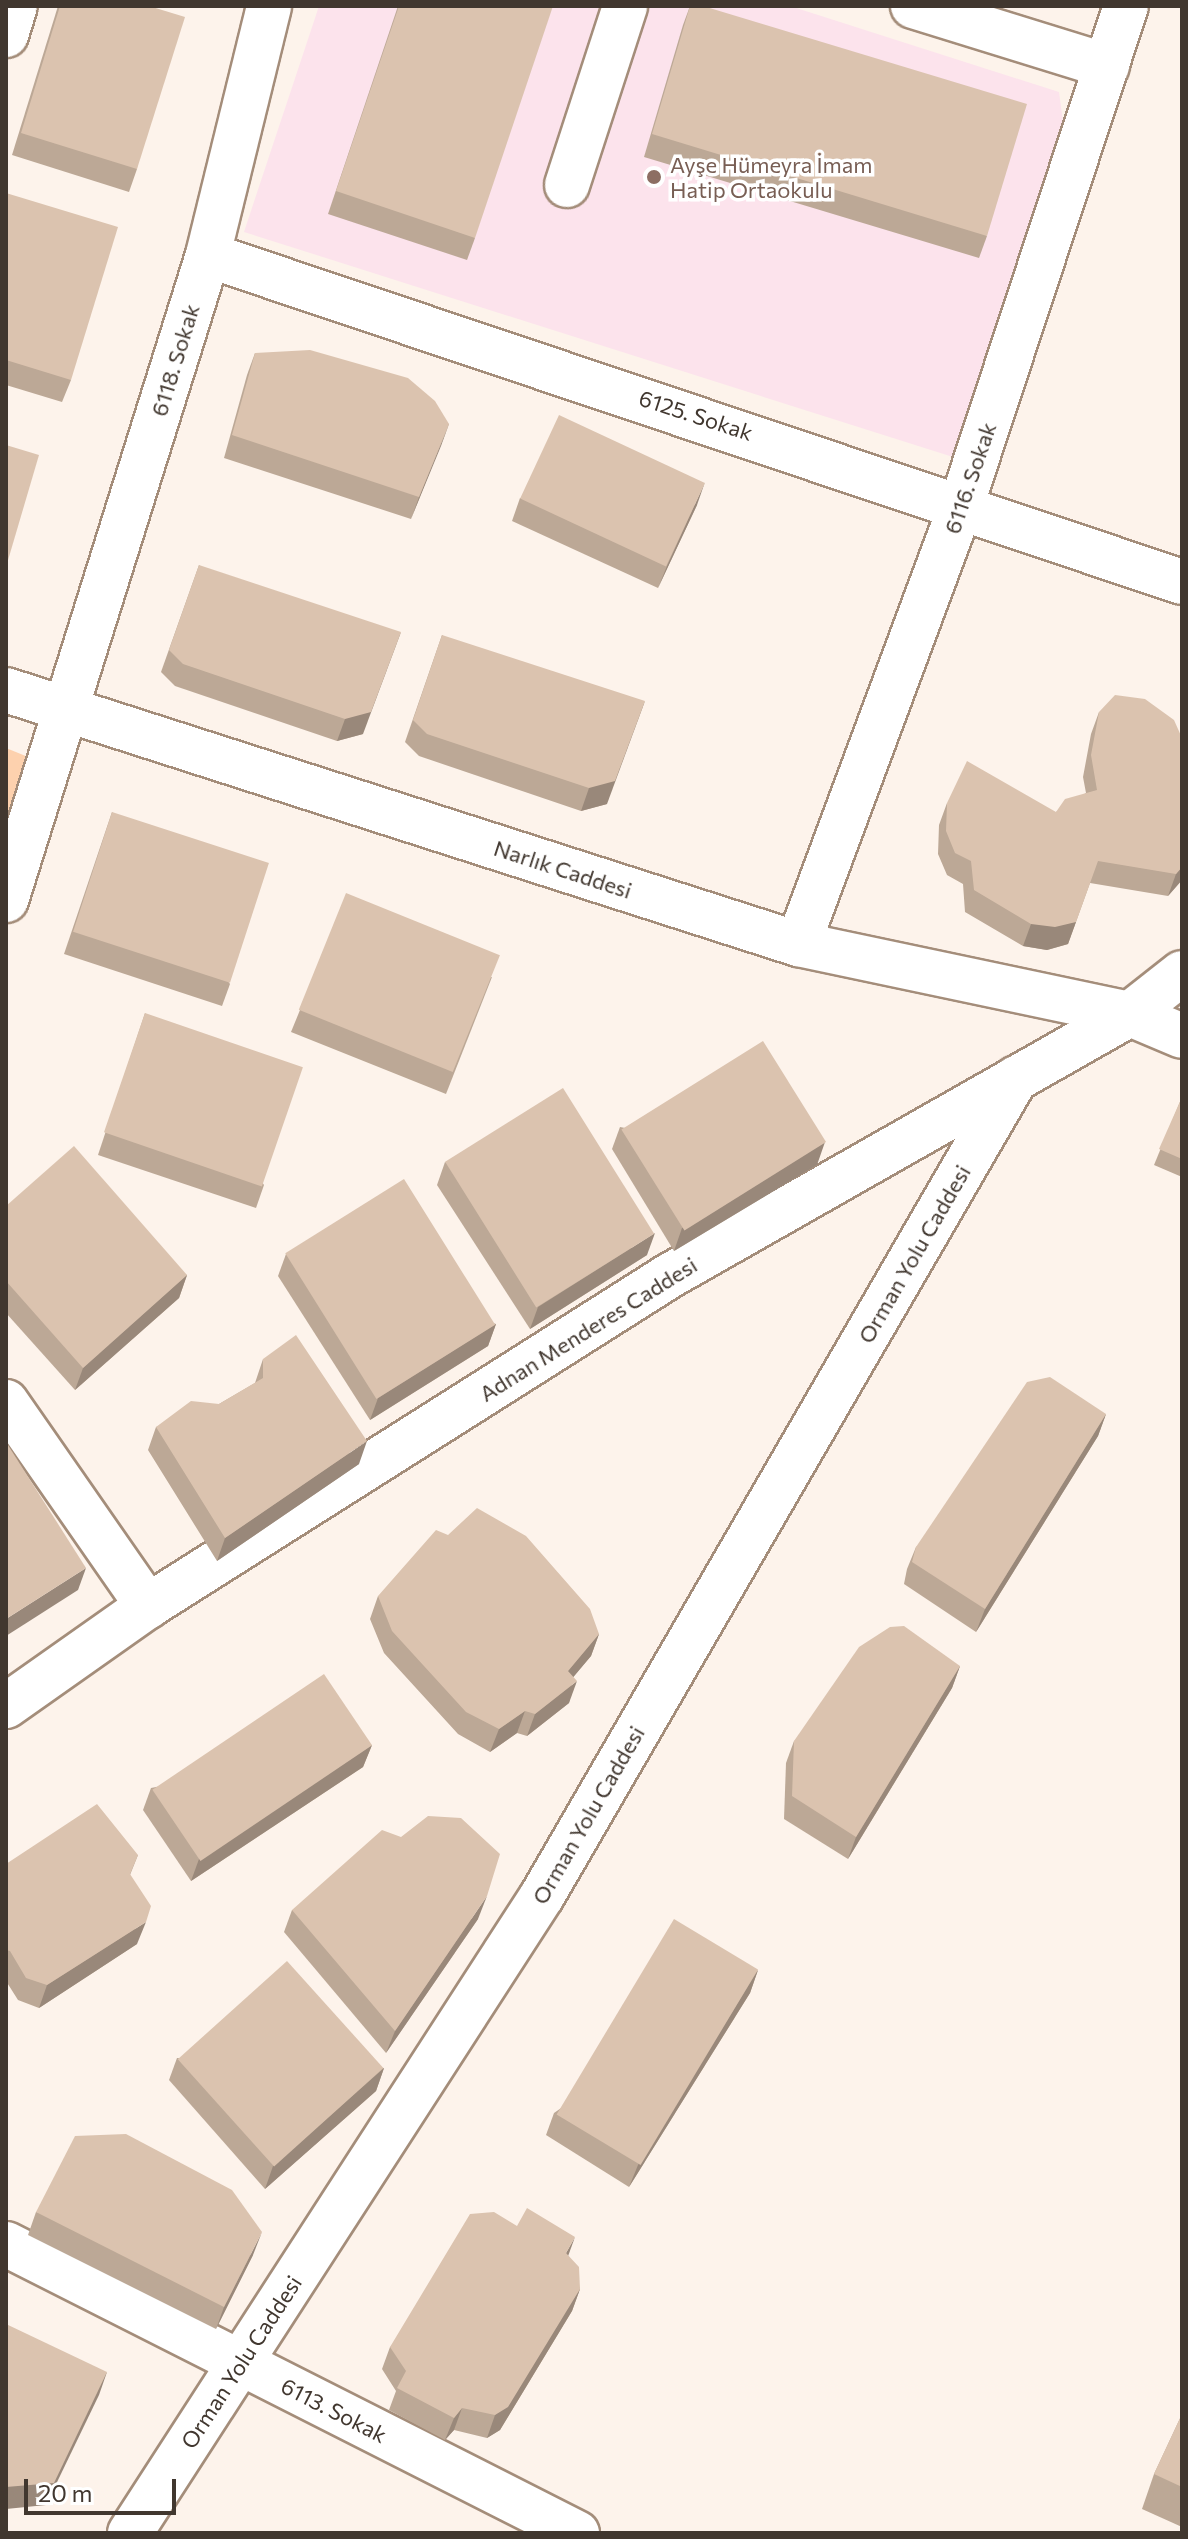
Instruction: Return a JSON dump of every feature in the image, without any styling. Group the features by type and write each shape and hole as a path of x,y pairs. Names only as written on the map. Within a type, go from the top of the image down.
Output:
{"street":[{"path":"6,35 15,6"},
{"name":"6118. Sokak","path":"6,900 68,711 208,255 269,6"},
{"path":"567,185 625,6"},
{"path":"913,6 1107,66"},
{"name":"6116. Sokak","path":"798,944 962,503 1126,6"},
{"name":"6125. Sokak","path":"208,255 962,503 1182,582"},
{"name":"Narlık Caddesi","path":"6,690 798,944 1130,1014 1182,1036"},
{"name":"Adnan Menderes Caddesi","path":"6,1706 148,1606 669,1276 1130,1014 1182,973"},
{"name":"Orman Yolu Caddesi","path":"130,2533 542,1896 1016,1078"},
{"path":"6,1402 148,1606"},
{"name":"6113. Sokak","path":"6,2244 577,2533"}],"shaded area":[{"name":"Ayşe Hümeyra İmam Hatip Ortaokulu","path":"319,6 790,6 1059,92 1063,122 953,457 244,232"},
{"path":"6,748 38,761 6,855"}],"building":[{"path":"60,6 149,6 185,17 137,169 21,133"},
{"path":"399,6 553,6 475,238 336,191"},
{"path":"690,6 703,6 1027,104 987,236 652,134"},
{"path":"6,193 118,227 71,380 6,360"},
{"path":"310,350 408,378 435,401 449,424 419,497 232,435 255,353"},
{"path":"559,415 705,483 666,566 520,498"},
{"path":"6,445 39,455 6,567"},
{"path":"199,565 401,632 371,712 345,719 183,664 169,650"},
{"path":"442,635 645,701 615,781 589,788 427,734 413,720"},
{"path":"1115,695 1145,699 1174,720 1182,738 1182,867 1176,874 1098,861 1076,922 1055,927 1031,924 974,890 971,861 955,853 946,831 947,803 967,761 1056,812 1065,799 1097,790 1091,755 1099,712"},
{"path":"112,812 269,863 230,983 73,932"},
{"path":"346,893 500,955 453,1072 299,1010"},
{"path":"145,1013 303,1067 262,1187 104,1132"},
{"path":"763,1041 826,1142 684,1230 621,1129"},
{"path":"563,1088 654,1234 536,1308 445,1162"},
{"path":"1182,1097 1182,1159 1159,1149"},
{"path":"74,1146 187,1275 83,1368 6,1281 6,1206"},
{"path":"404,1179 495,1325 376,1399 285,1253"},
{"path":"296,1335 367,1441 225,1538 156,1427 191,1401 219,1404 263,1378 263,1359"},
{"path":"1050,1377 1106,1414 985,1609 912,1562 916,1547 1027,1382"},
{"path":"6,1442 86,1568 6,1619"},
{"path":"477,1508 526,1536 590,1609 599,1634 568,1671 577,1681 535,1714 525,1711 499,1729 466,1712 392,1631 378,1596 436,1530 448,1535"},
{"path":"904,1626 960,1666 856,1837 792,1796 794,1741 859,1647 890,1627"},
{"path":"324,1674 372,1745 200,1861 152,1790"},
{"path":"97,1804 138,1855 130,1874 151,1906 146,1922 47,1985 26,1978 10,1951 6,1950 6,1864"},
{"path":"428,1816 461,1818 500,1854 487,1896 395,2031 292,1910 382,1830 401,1837"},
{"path":"674,1919 758,1969 641,2165 557,2114"},
{"path":"287,1961 383,2068 274,2166 178,2059"},
{"path":"126,2134 232,2190 262,2232 224,2307 36,2212 75,2136"},
{"path":"527,2208 575,2237 566,2253 579,2267 580,2289 508,2407 495,2415 462,2408 454,2418 397,2388 406,2371 390,2347 470,2214 494,2212 517,2226"},
{"path":"6,2324 107,2372 54,2483 6,2487"},
{"path":"1182,2414 1182,2487 1154,2474"}],"place":[{"name":"Ayşe Hümeyra İmam Hatip Ortaokulu","path":"654,177"}]}
